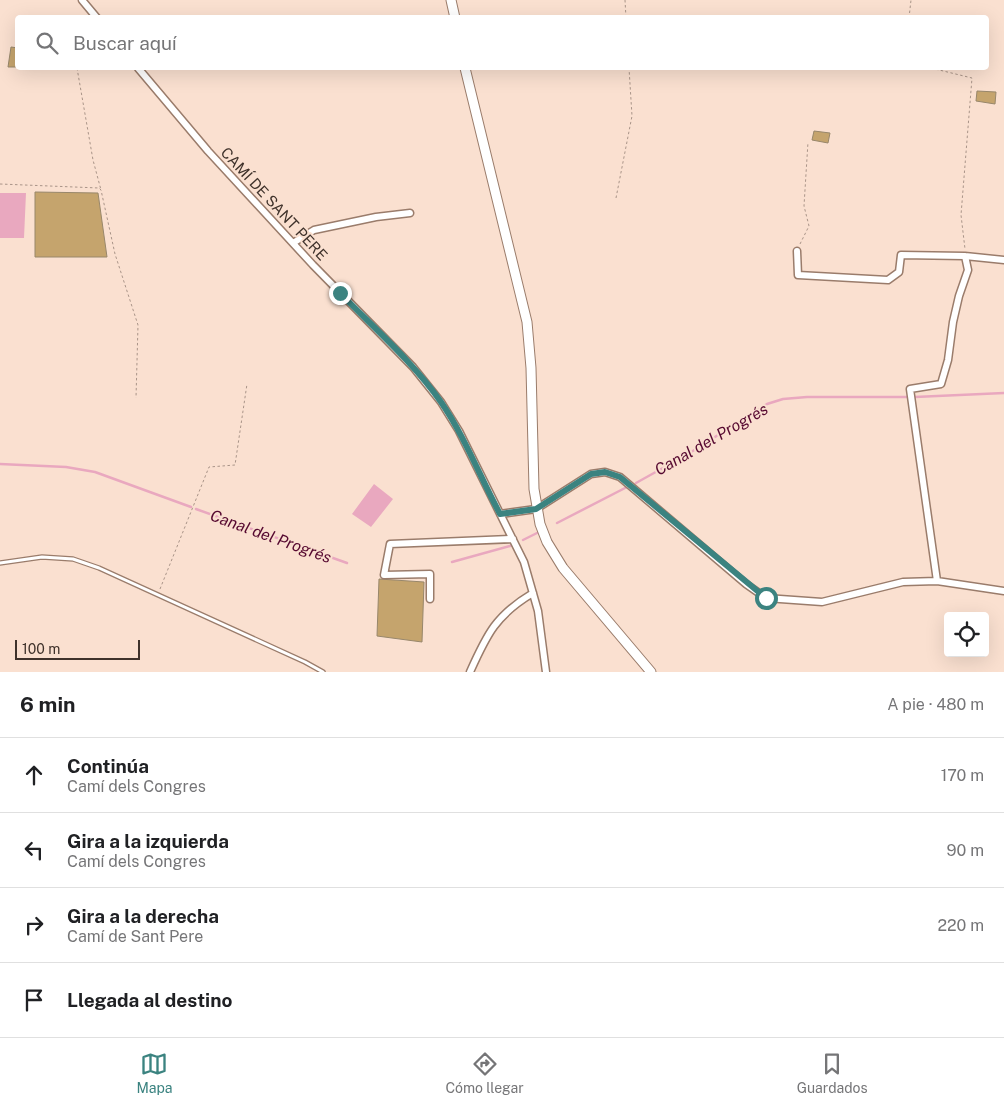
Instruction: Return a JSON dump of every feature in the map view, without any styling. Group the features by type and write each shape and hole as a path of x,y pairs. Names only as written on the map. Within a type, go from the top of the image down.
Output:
{"main road":[{"path":"451,0 454,15"},
{"path":"465,70 527,322 531,368 536,509 547,542 563,568 651,672"}],"street":[{"path":"82,0 94,15"},
{"name":"CAMÍ DE SANT PERE","path":"140,70 208,151 293,243 413,367 441,402 459,431 524,562 538,611 546,672"},
{"path":"293,243 314,230 376,217 410,213"},
{"path":"796,251 798,275 888,280 899,272 901,256 965,256 1004,260"},
{"path":"936,581 910,389 941,384 948,360 958,296 968,270 965,256"},
{"path":"500,514 536,509 579,480 591,474 605,472 620,477 766,598 822,602 903,582 936,581 1004,591"},
{"path":"430,599 430,574 384,574 390,544 513,539"},
{"path":"470,672 487,634 517,603 533,593"}],"lane":[{"path":"0,563 42,557 73,560 99,568 323,672"}],"path":[{"path":"625,0 626,15"},
{"path":"909,15 911,0"},
{"path":"77,70 93,160 114,254 138,325 136,398"},
{"path":"616,198 632,116 629,70"},
{"path":"939,70 972,78 961,214 965,256"},
{"path":"796,251 809,226 804,206 808,142"},
{"path":"0,184 99,188 101,190"},
{"path":"158,594 209,467 235,465 247,384"}],"shaded area":[{"path":"0,193 26,193 24,238 0,238"},
{"path":"374,484 393,499 371,527 352,514"}],"building":[{"path":"11,47 15,48 15,67 8,67"},
{"path":"977,91 996,92 995,104 976,101"},
{"path":"814,131 830,133 828,143 812,140"},
{"path":"35,192 98,193 107,257 35,257"},
{"path":"379,579 424,582 422,642 377,636"}],"waterway":[{"name":"Canal del Progrés","path":"915,397 1004,393"},
{"name":"Canal del Progrés","path":"636,483 688,454 767,404 783,399 807,397 907,397"},
{"name":"Canal del Progrés","path":"0,464 66,467 95,472 191,507"},
{"name":"Canal del Progrés","path":"557,523 627,487"},
{"name":"Canal del Progrés","path":"196,509 347,563"},
{"name":"Canal del Progrés","path":"523,540 539,532"},
{"name":"Canal del Progrés","path":"452,562 510,546"}],"route":[{"path":"340,293 413,367 441,402 459,431 500,514 536,509 579,480 591,474 605,472 620,477 746,584 766,598"}]}
